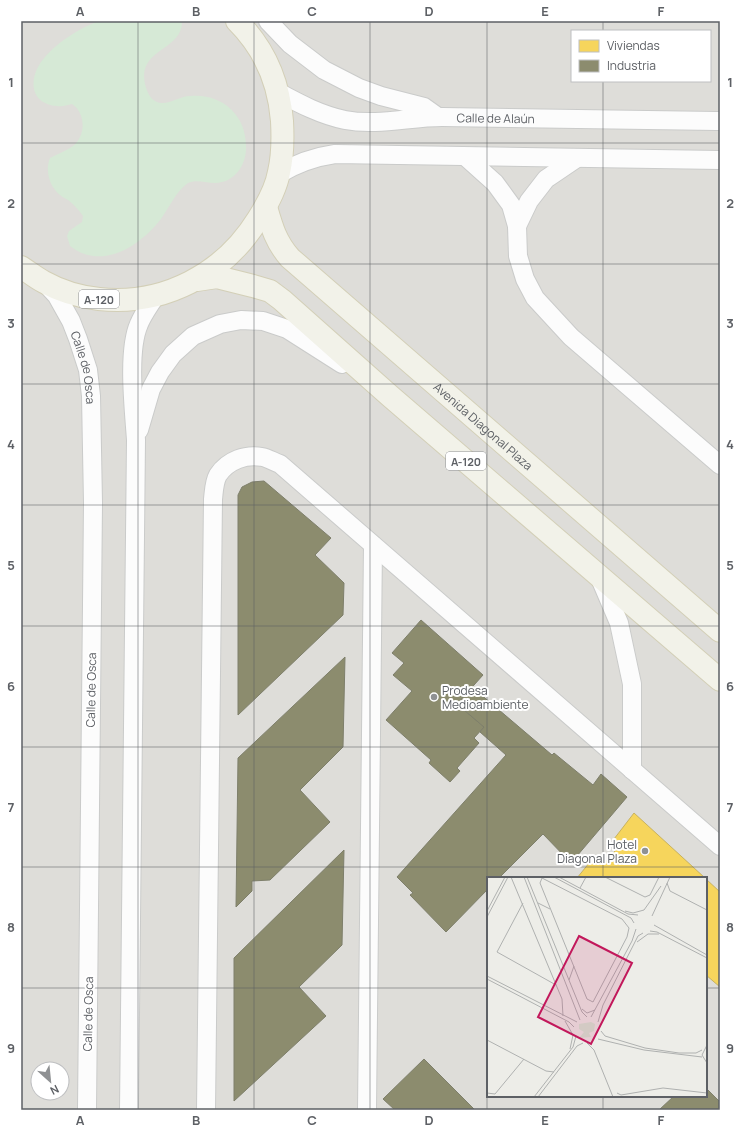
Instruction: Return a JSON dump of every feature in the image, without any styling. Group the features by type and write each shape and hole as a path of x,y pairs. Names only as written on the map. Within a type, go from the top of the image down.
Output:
{"main road":[{"name":"A-120","path":"21,267 44,282 71,293 99,299 128,300 156,295 177,289 197,280 224,260 248,236 266,207 279,174 283,148 283,135 278,92 263,55 255,42 237,21"},
{"name":"Avenida Diagonal Plaza","path":"266,207 275,237 282,249 290,258 720,631"},
{"name":"A-120","path":"197,280 217,277 270,291 282,300 390,396 720,680"}],"street":[{"path":"268,21 290,44 324,70 359,88 381,96 424,107 438,117"},
{"name":"Calle de Alaún","path":"278,92 316,111 346,120 366,122 438,117 720,121"},
{"path":"279,174 302,162 319,156 335,154 720,160"},
{"path":"466,157 495,183 511,205 517,226 518,256 525,279 535,298 571,337 719,463"},
{"path":"517,226 529,201 546,180 577,158"},
{"name":"Calle de Osca","path":"44,282 57,296 71,321 88,370 91,396 93,503 87,1110"},
{"path":"128,1110 136,440 133,401 133,359 135,335 139,324 156,295"},
{"path":"136,440 151,389 160,372 173,354 193,336 220,324 241,320 263,321 287,329 390,396"},
{"path":"206,1110 213,499 218,475 237,459 249,456 263,457 280,464 720,846"},
{"path":"367,1110 373,545"},
{"path":"598,575 619,623 632,684 632,770"}],"shaded area":[{"path":"21,21 720,21 720,1110 21,1110"}],"green space":[{"path":"99,21 182,21 180,31 176,38 153,56 148,63 144,72 145,84 148,93 152,99 161,103 190,96 212,98 221,102 230,108 242,124 246,146 246,153 242,166 234,176 222,182 215,183 194,181 188,183 176,195 161,219 152,229 131,246 120,252 107,256 95,256 82,253 70,246 67,236 69,231 82,222 83,216 72,203 56,191 51,183 48,173 50,158 73,146 77,142 83,125 80,113 72,104 59,106 42,101 37,96 33,84 34,77 41,62 53,49 75,32"}],"building: Viviendas":[{"name":"Hotel Diagonal Plaza","path":"634,813 704,877 578,877 594,857 603,865 620,845 614,839"},
{"path":"707,880 720,892 720,987 707,976"}],"building: Industria":[{"path":"264,481 331,538 315,555 344,583 343,615 238,715 238,495 242,487 252,482"},
{"name":"Prodesa Medioambiente","path":"421,620 483,675 457,704 484,727 474,738 479,743 457,768 460,771 450,782 429,763 431,760 386,720 412,691 393,675 404,663 392,653"},
{"path":"345,657 343,747 300,790 330,822 270,880 252,881 252,891 236,907 238,758"},
{"path":"472,687 552,755 554,753 593,785 601,774 627,797 571,863 543,834 500,877 487,877 487,890 446,932 410,895 413,893 397,877 506,755 480,732 484,727 457,704"},
{"path":"344,850 342,945 299,987 326,1016 234,1101 234,958"},
{"path":"424,1059 475,1110 395,1110 383,1099"},
{"path":"707,1089 720,1102 720,1110 659,1110 673,1097 707,1097"}],"place":[{"name":"Prodesa Medioambiente","path":"434,697"},
{"name":"Hotel Diagonal Plaza","path":"645,851"}]}
